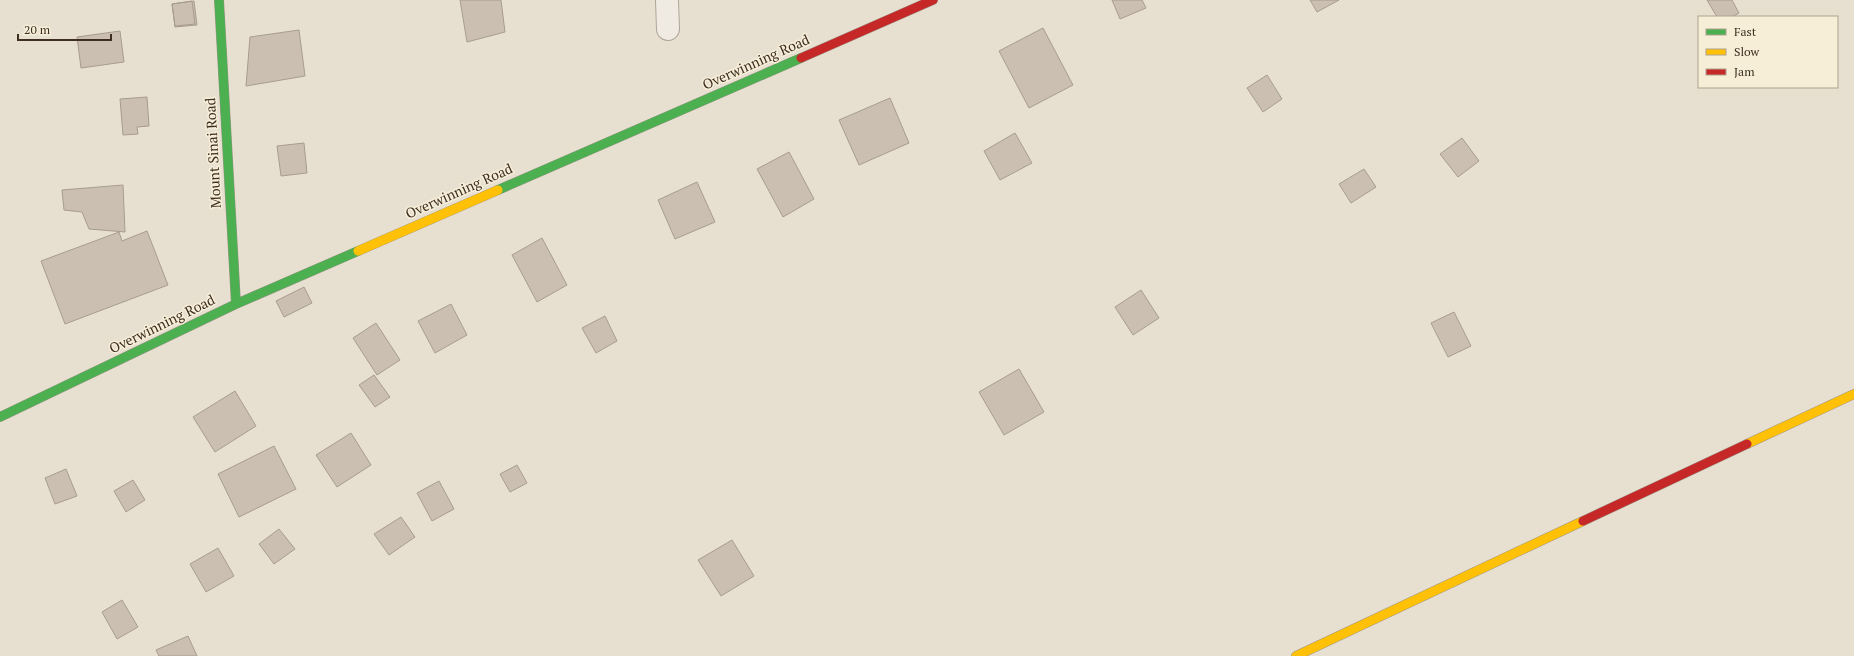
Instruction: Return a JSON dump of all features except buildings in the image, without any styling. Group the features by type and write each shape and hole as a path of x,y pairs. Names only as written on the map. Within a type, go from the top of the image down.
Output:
{"street":[{"name":"Mount Sinai Road","path":"219,0 236,304"},
{"path":"667,0 668,29"},
{"name":"Overwinning Road","path":"0,417 236,304 933,0"},
{"path":"1296,656 1854,394"}],"traffic: fast":[{"path":"219,0 236,304"},
{"path":"498,190 801,58"},
{"path":"0,417 236,304 358,251"}],"traffic: slow":[{"path":"358,251 498,190"},
{"path":"1747,444 1854,394"},
{"path":"1296,656 1583,521"}],"traffic: jam":[{"path":"801,58 933,0"},
{"path":"1583,521 1747,444"}]}
